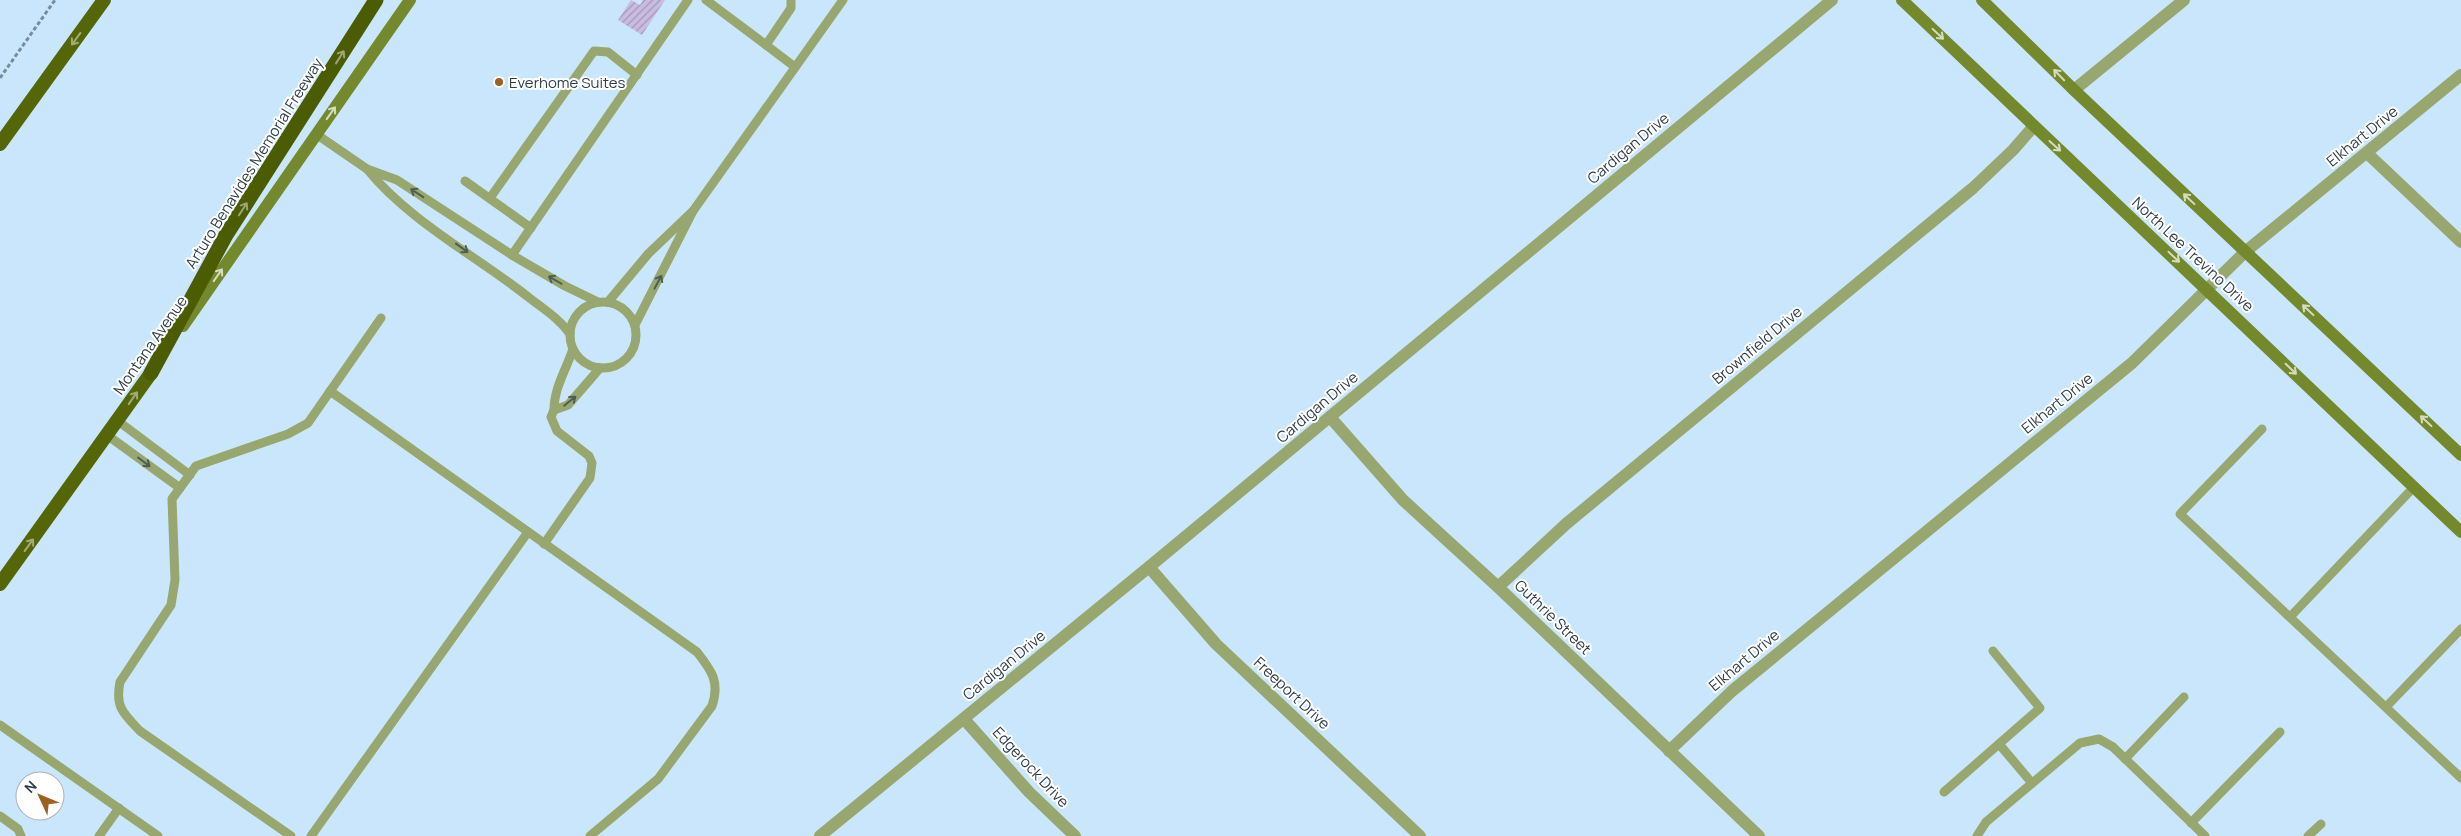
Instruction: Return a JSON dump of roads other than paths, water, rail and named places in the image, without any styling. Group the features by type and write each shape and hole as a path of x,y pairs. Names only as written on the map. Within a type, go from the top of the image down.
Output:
{"highway":[{"path":"0,144 104,0"},
{"name":"Arturo Benavides Memorial Freeway","path":"151,373 226,236 376,0"},
{"name":"Montana Avenue","path":"0,584 151,373"}],"main road":[{"name":"Montana Avenue","path":"151,373 410,0"},
{"name":"North Lee Trevino Drive","path":"1902,0 2461,532"},
{"path":"1982,0 2074,90 2461,455"}],"street":[{"name":"Cardigan Drive","path":"820,836 1330,418 1832,0"},
{"path":"2074,90 2184,0"},
{"name":"Elkhart Drive","path":"1669,751 1732,691 2132,363 2246,252 2368,154 2461,75"},
{"name":"Brownfield Drive","path":"1498,587 1566,524 1973,188 2013,150 2034,126"},
{"path":"2368,154 2461,242"},
{"name":"Guthrie Street","path":"1330,418 1403,500 1498,587 1759,836"},
{"name":"Freeport Drive","path":"1149,567 1216,644 1420,836"},
{"name":"Edgerock Drive","path":"964,719 1029,792 1075,836"}],"lane":[{"path":"512,255 688,0"},
{"path":"706,0 796,67"},
{"path":"766,45 791,8 791,0"},
{"path":"367,169 385,192 517,288 563,324 570,334 573,349 579,358 588,365 600,368 611,367 622,363 635,346 635,325 693,211 843,0"},
{"path":"490,198 594,51 608,52 637,74"},
{"path":"316,134 367,169 397,180 512,255 565,286 598,302"},
{"path":"465,181 531,228"},
{"path":"608,302 648,254 693,211"},
{"path":"570,334 576,316 583,308 598,302 608,302 623,308 635,325"},
{"path":"291,836 140,731 120,708 117,696 120,682 171,605 175,580 172,499 196,466 288,434 308,423 381,318"},
{"path":"544,544 590,478 592,472 592,463 585,450 557,431 551,417 554,410 557,386 573,349"},
{"path":"554,410 568,405 600,368"},
{"path":"330,391 697,652 708,666 717,692 712,706 658,779 590,836"},
{"path":"118,421 190,475"},
{"path":"2262,429 2180,514 2461,778"},
{"path":"108,435 180,488"},
{"path":"2290,617 2414,487"},
{"path":"311,836 528,532"},
{"path":"2386,707 2461,629"},
{"path":"1944,792 2040,708 1993,651"},
{"path":"2125,759 2184,697"},
{"path":"0,725 158,836"},
{"path":"2191,823 2280,732"},
{"path":"1977,836 1986,822 2080,743 2099,739 2113,747 2205,836"},
{"path":"1999,744 2032,783"},
{"path":"99,836 119,808"},
{"path":"0,816 18,829 21,836"},
{"path":"2308,836 2321,824"}],"place":[{"name":"Everhome Suites","path":"499,82"}]}
